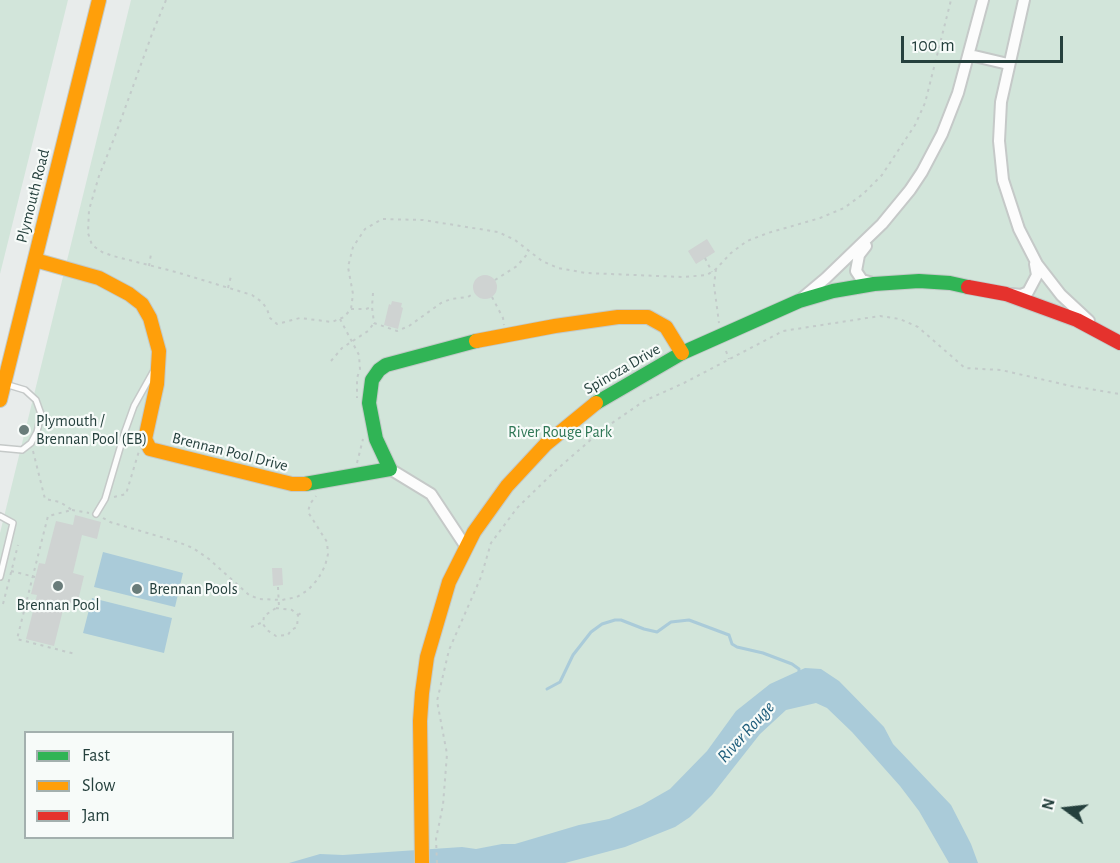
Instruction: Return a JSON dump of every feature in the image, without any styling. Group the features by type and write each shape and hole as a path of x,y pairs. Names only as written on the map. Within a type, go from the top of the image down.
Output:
{"street":[{"name":"Plymouth Road","path":"0,400 99,0"},
{"path":"874,284 862,280 858,275 856,264 859,255 910,190 951,114 970,55 983,0"},
{"path":"1024,0 1008,64 999,118 1000,164 1012,213 1033,256 1061,295 1103,333"},
{"path":"970,55 1008,64"},
{"path":"799,301 882,224"},
{"path":"1006,294 1021,295 1028,292 1036,275 1033,256"},
{"name":"Brennan Pool Drive","path":"35,260 99,278 142,304 150,318 159,351 157,384 145,439 150,449 275,481 310,484 390,469"},
{"name":"Spinoza Drive","path":"422,863 420,721 427,657 442,602 466,547 485,514 507,486 546,444 589,407 682,353 799,301 833,291 874,284 919,281 950,283 1006,294 1053,310 1120,343"},
{"path":"466,547 430,494 390,469 376,439 369,403 372,380 379,370 386,365 418,355 507,335 618,317 648,317 666,327 682,353"}],"lane":[{"path":"96,514 105,499 134,406 158,364"},
{"path":"0,448 22,450 31,443 37,432 41,414 36,400 25,390 4,384"},
{"path":"0,516 13,523 0,577"}],"path":[{"path":"166,0 99,176 89,210 88,233 92,245 113,256 252,295 262,302 270,318 277,324 300,318 332,322 351,309 372,307"},
{"path":"351,309 353,294 348,267 352,247 365,229 382,219 423,220 498,232 515,240 542,261 558,268 586,273 683,277 707,275 747,241 844,208 882,176 915,125 934,75 951,0"},
{"path":"495,280 517,266 530,251"},
{"path":"149,266 151,254"},
{"path":"705,258 712,272"},
{"path":"716,269 714,285 719,326"},
{"path":"228,288 231,276"},
{"path":"331,361 342,348 368,331 374,323 373,293"},
{"path":"374,323 389,329 402,330 441,303 468,297 474,293"},
{"path":"492,297 503,318 507,335"},
{"path":"437,863 436,839 443,805 447,754 437,701 449,650 481,577 491,543 517,508 555,471 602,430 644,401 684,383 783,331 857,318 890,316 918,327 965,368 1000,370 1120,394"},
{"path":"340,318 359,355 357,400"},
{"path":"726,351 729,359"},
{"path":"345,478 357,462 363,443 362,436"},
{"path":"31,443 45,499 60,502 72,510"},
{"path":"105,499 126,494 138,453 147,443"},
{"path":"75,654 16,639 34,577 48,516 72,510 96,514 110,522 178,542 193,548 209,559 249,595 259,599 279,600 297,597 308,590 326,566 327,542 308,512 309,504 315,496 321,493"},
{"path":"3,604 18,545"},
{"path":"11,571 34,577"},
{"path":"278,587 279,608"},
{"path":"298,615 292,610 279,608 267,613 263,622 267,630 281,637 288,635 297,627 298,615 303,611"},
{"path":"251,627 263,622"}],"green space":[{"path":"0,0 68,0 0,274"},
{"name":"River Rouge Park","path":"131,0 1120,0 1120,863 0,863 0,533"}],"water":[{"path":"103,552 183,573 175,607 94,587"},
{"path":"92,598 172,618 164,653 83,633"},
{"name":"River Rouge","path":"805,668 821,669 839,681 884,727 893,744 951,805 978,863 949,863 919,811 900,786 852,732 827,708 816,703 786,710 760,734 712,795 690,817 675,827 625,847 565,863 289,863 320,854 343,855 462,847 476,849 515,844 579,825 609,819 642,805 670,789 707,751 736,711 770,684"}],"building":[{"path":"707,239 715,252 696,264 688,251"},
{"path":"485,275 494,278 497,287 494,296 485,299 476,296 473,287 476,278"},
{"path":"392,301 402,303 398,329 384,325 389,304 391,305"},
{"name":"Brennan Pool","path":"75,515 101,522 97,539 82,535 73,573 84,576 77,605 65,602 54,646 26,639 37,595 31,594 39,563 45,564 56,521 73,525"},
{"path":"272,568 282,568 283,585 273,586"}],"waterway":[{"path":"547,689 560,682 573,655 591,632 602,624 615,620 657,632 671,622 689,620 729,635 732,644 737,647 763,653 792,664 799,669 799,672"}],"traffic: fast":[{"path":"596,403 682,353 799,301 833,291 874,284 919,281 968,287"},
{"path":"305,484 390,469 376,439 369,403 372,380 386,365 476,341"}],"traffic: slow":[{"path":"0,400 99,0"},
{"path":"35,260 99,278 129,294 142,304 150,318 159,351 157,384 145,439 150,449 292,484 305,484"},
{"path":"476,341 618,317 648,317 666,327 682,353"},
{"path":"422,863 420,721 422,693 427,657 449,582 474,532 507,486 546,444 596,403"}],"traffic: jam":[{"path":"968,287 1006,294 1077,320 1120,343"}],"place":[{"name":"Plymouth / Brennan Pool (EB)","path":"24,430"},
{"name":"Brennan Pool","path":"58,586"},
{"name":"Brennan Pools","path":"137,589"}]}
